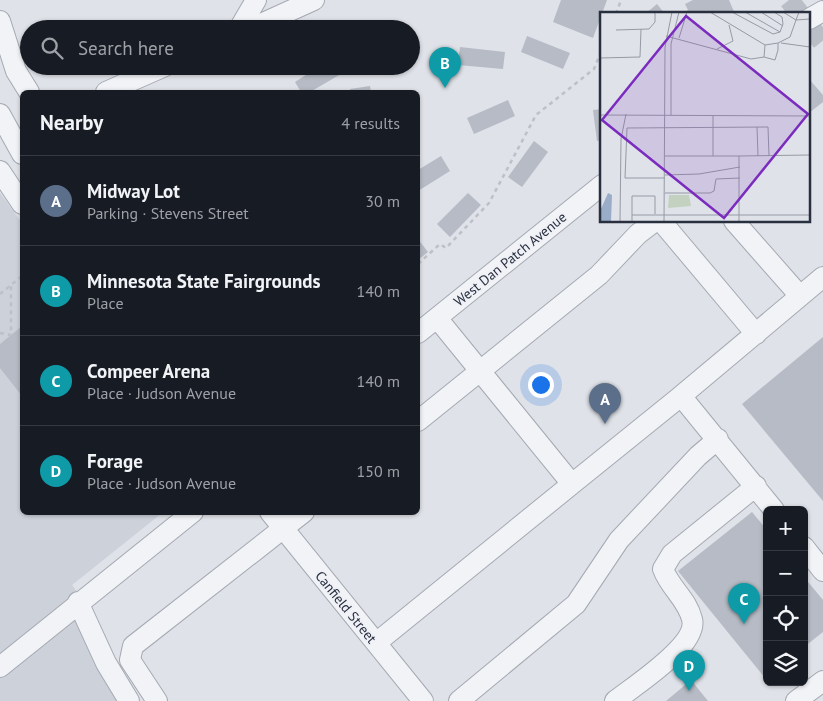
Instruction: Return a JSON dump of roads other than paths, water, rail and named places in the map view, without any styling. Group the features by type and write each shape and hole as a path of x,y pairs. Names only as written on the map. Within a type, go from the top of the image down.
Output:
{"street":[{"path":"244,20 256,0"},
{"path":"270,20 314,0"},
{"path":"810,12 815,0"},
{"path":"810,18 823,11"},
{"path":"0,21 16,71 28,90"},
{"path":"111,90 145,75"},
{"path":"0,114 20,150"},
{"path":"0,171 20,201"},
{"name":"West Dan Patch Avenue","path":"420,331 600,187"},
{"path":"420,420 599,275 638,234 654,222"},
{"path":"662,222 756,334"},
{"path":"735,222 800,296"},
{"path":"376,643 681,396 823,278"},
{"path":"437,318 572,484"},
{"path":"681,396 771,506"},
{"path":"459,701 576,604 619,540 698,456 718,439"},
{"path":"615,701 682,647 691,633 692,620 684,601 668,583 663,569 672,554 756,486"},
{"path":"0,667 78,602 189,515"},
{"name":"Canfield Street","path":"272,515 423,701"},
{"path":"157,701 130,660 133,646 300,515"},
{"path":"807,551 823,570"},
{"path":"78,602 106,663 129,701"},
{"path":"796,701 823,682"}],"tunnel":[{"path":"789,0 798,12"},
{"path":"810,27 823,43"}],"place":[{"name":"Minnesota State Fairgrounds","path":"445,88"},
{"name":"Midway Lot","path":"605,424"},
{"name":"Compeer Arena","path":"744,624"},
{"name":"Forage","path":"689,691"}]}
